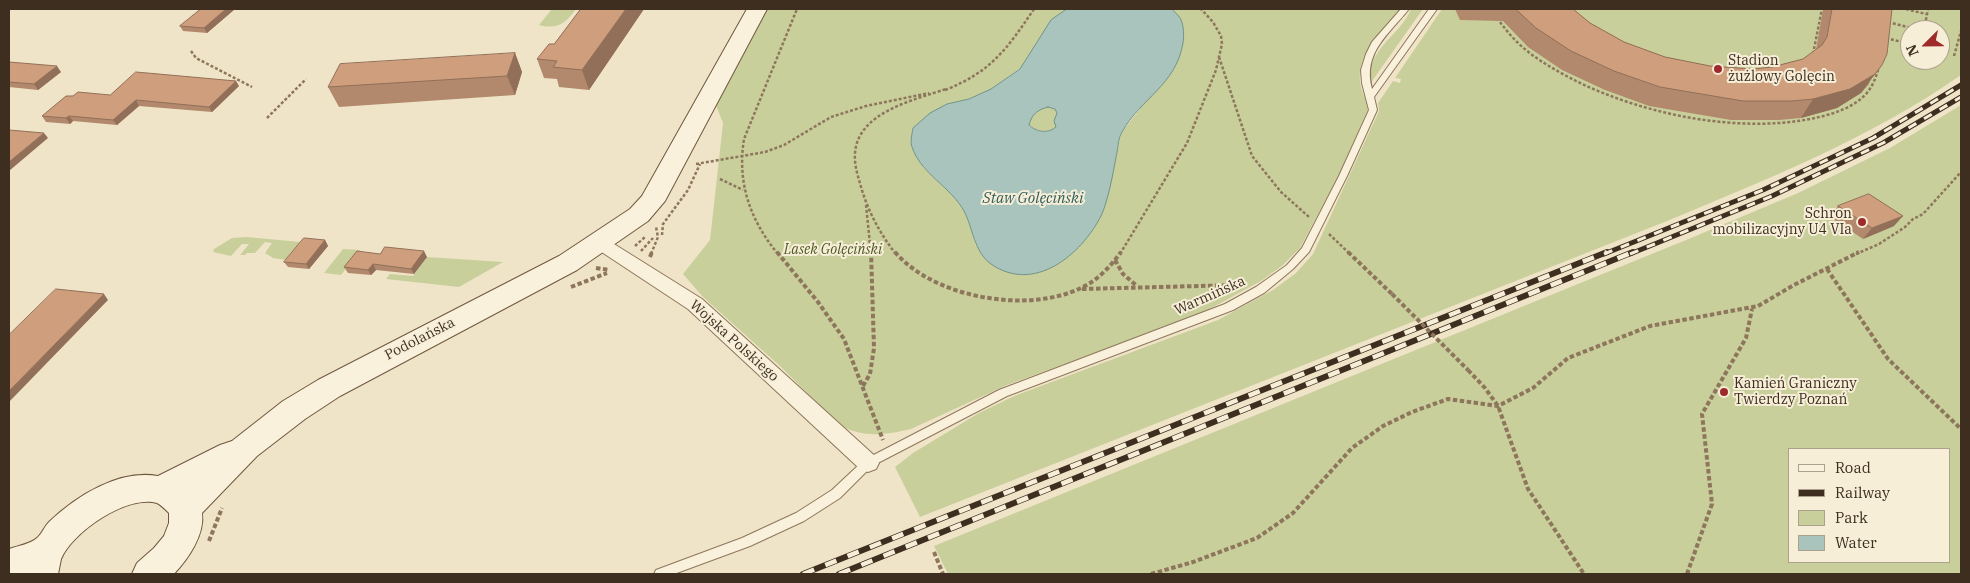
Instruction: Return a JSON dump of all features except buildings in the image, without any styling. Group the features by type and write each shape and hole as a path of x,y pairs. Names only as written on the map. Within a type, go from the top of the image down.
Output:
{"street":[{"path":"600,243 639,215 652,201 757,9"},
{"name":"Wojska Polskiego","path":"600,243 640,264 695,304 868,463"},
{"name":"Podolańska","path":"173,499 329,388 568,263 600,243"},
{"path":"9,564 44,562 57,534 72,520 108,498 145,489 173,499 186,522 181,538 171,554 149,574"}],"lane":[{"name":"Warmińska","path":"660,574 746,542 800,517 836,494 868,463 1003,393 1214,313 1260,290 1290,267 1306,250 1319,226 1373,110 1364,70 1370,54 1375,44 1405,9"},
{"path":"1370,97 1433,9"}],"path":[{"path":"797,9 744,139 741,156 744,190 756,222 770,244 838,328 852,357 888,453"},
{"path":"862,387 870,374 874,348 872,262 866,206 854,159 854,149 870,124 882,115 910,101 946,89 976,76 998,61 1034,9"},
{"path":"1080,289 1101,275 1115,260 1134,232 1148,205 1182,155 1204,104 1220,56 1222,38 1211,19 1201,9"},
{"path":"1811,59 1822,9"},
{"path":"1906,9 1926,14"},
{"path":"1925,20 1928,9"},
{"path":"1885,28 1886,15"},
{"path":"1495,16 1503,29 1526,49 1550,66 1577,80 1607,94 1658,110 1704,119 1758,124 1803,121 1835,112 1862,99 1877,79 1880,61"},
{"path":"1886,21 1900,25"},
{"path":"1954,56 1961,31"},
{"path":"1882,45 1884,36 1900,41"},
{"path":"1526,49 1534,47"},
{"path":"191,51 196,58 252,87"},
{"path":"1220,56 1252,156 1281,192 1340,243 1485,388 1498,406 1528,489 1584,574"},
{"path":"1869,70 1878,72"},
{"path":"1577,80 1584,76"},
{"path":"267,118 306,79"},
{"path":"662,235 663,224 688,190 702,164 765,152 784,145 831,117 866,106 946,89"},
{"path":"1854,95 1862,99"},
{"path":"1777,116 1783,122"},
{"path":"693,164 713,159 718,161"},
{"path":"1151,574 1193,562 1257,538 1294,513 1352,448 1383,426 1412,412 1448,399 1498,406 1533,388 1546,374 1568,358 1650,326 1752,309 1879,244 1905,227 1922,214 1961,172"},
{"path":"720,178 744,190"},
{"path":"866,206 901,258 922,276 966,293 1014,300 1041,299 1080,289 1137,286 1219,284 1260,290"},
{"path":"640,264 658,236 655,224"},
{"path":"640,264 645,249 653,238"},
{"path":"1115,260 1123,274 1137,286"},
{"path":"1827,269 1888,359 1961,428"},
{"path":"563,289 607,273"},
{"path":"1687,574 1712,504 1702,414 1746,338 1752,309"},
{"path":"206,547 227,501"},
{"path":"934,552 943,574"}],"green space":[{"path":"552,9 576,9 565,22 556,26 539,25"},
{"name":"Lasek Golęciński","path":"766,9 1103,9 991,89 969,99 947,104 913,128 911,146 923,167 960,203 971,224 976,246 1115,163 1121,133 1140,109 1140,9 1401,9 1372,44 1362,64 1360,75 1361,87 1368,109 1339,175 1300,248 1283,265 1261,281 1208,310 1172,325 1007,385 911,429 892,433 865,434 839,425 781,367 703,297 683,274 710,240 723,123 715,103"},
{"path":"1411,9 1423,9 1370,84 1370,72 1373,61 1385,43 1400,27"},
{"path":"1442,9 1961,9 1961,75 1927,98 1855,138 1781,173 1667,221 920,517 895,467 913,453 979,413 1014,396 1218,320 1273,290 1296,273 1313,254 1379,111 1378,103 1393,81 1400,83 1401,79 1395,78"},
{"path":"1961,105 1961,574 948,574 934,546 1691,238 1798,193 1890,148"},
{"path":"1048,107 1055,109 1057,113 1056,127 1042,131 1029,125 1036,113"},
{"path":"246,237 301,242 286,260 273,258 265,253 272,243 265,242 255,253 247,253 245,255 240,255 249,244 242,244 231,256 213,252 214,249 232,238"},
{"path":"343,249 360,250 341,275 324,273"},
{"path":"427,257 503,262 459,287 386,279 390,274 413,276"}],"water":[{"name":"Staw Golęciński","path":"1067,9 1172,9 1179,17 1184,32 1179,57 1173,70 1166,81 1130,120 1121,135 1106,203 1101,216 1092,230 1069,256 1055,266 1024,275 1007,272 985,259 977,246 964,211 952,195 929,173 916,157 911,138 913,128 930,113 947,104 969,99 991,89 1020,69 1051,20","holes":["1048,107 1055,109 1057,113 1054,121 1056,127 1053,129 1042,131 1029,125 1033,115 1038,111"]}],"railway":[{"path":"1604,254 1763,190 1873,138 1961,85"},
{"path":"1630,254 1772,196 1883,143 1961,97"},
{"path":"803,574 1607,252"},
{"path":"839,574 1633,252"}],"place":[{"name":"Stadion żużlowy Golęcin","path":"1718,69"},
{"name":"Schron mobilizacyjny U4 VIa","path":"1862,222"},
{"name":"Kamień Graniczny Twierdzy Poznań","path":"1724,392"}]}
